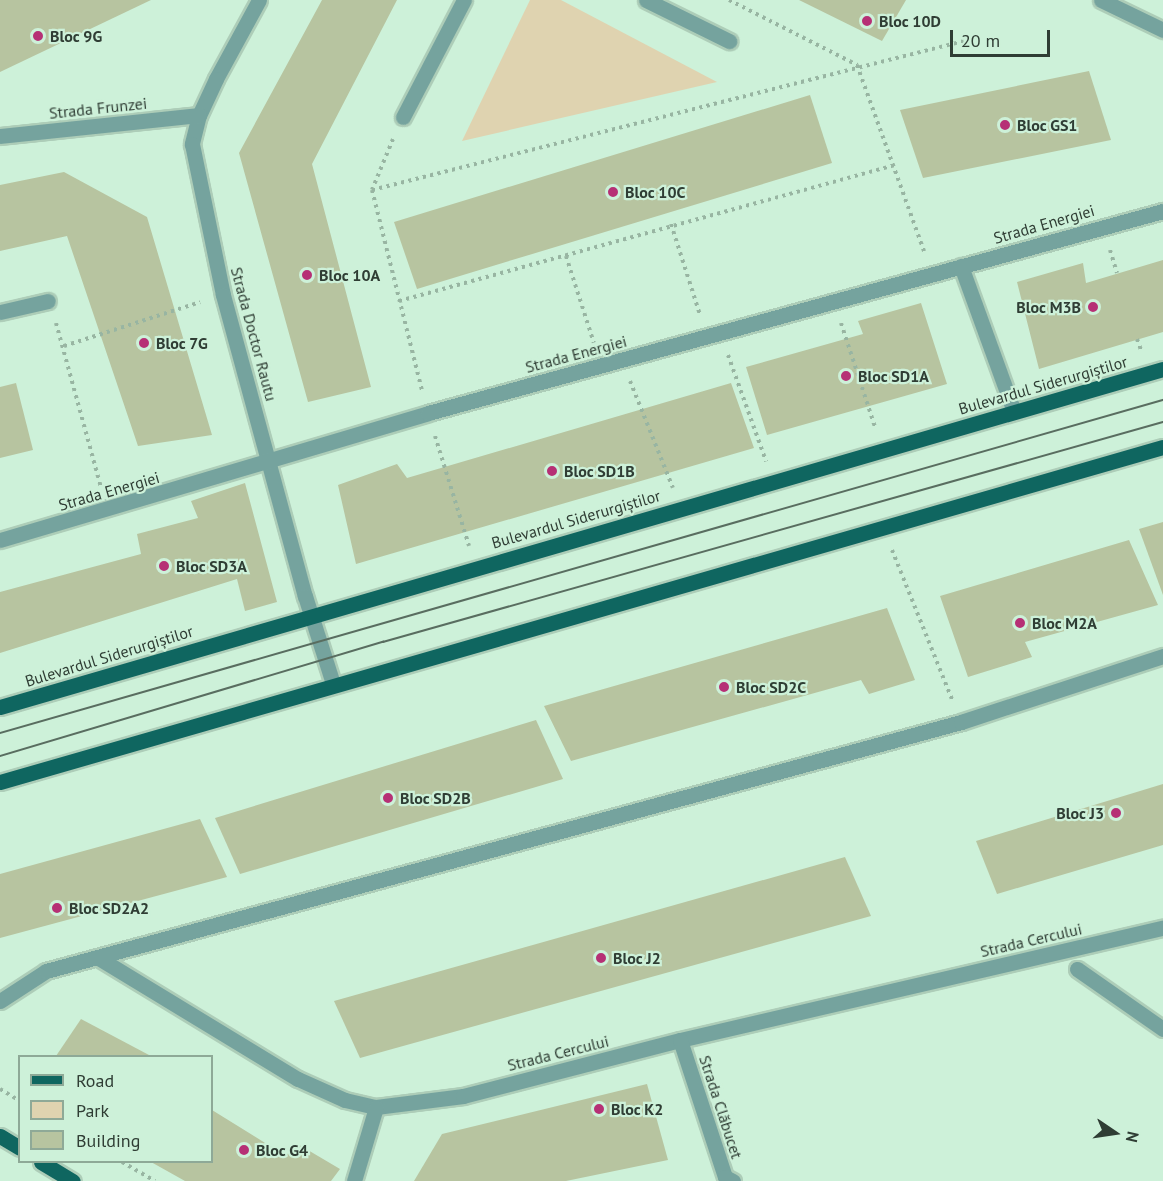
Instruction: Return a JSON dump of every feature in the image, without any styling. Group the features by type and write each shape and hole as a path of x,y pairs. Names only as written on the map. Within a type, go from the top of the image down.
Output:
{"main road":[{"name":"Bulevardul Siderurgiștilor","path":"0,707 312,614 1163,369"},
{"path":"0,782 333,684 1163,447"},
{"path":"0,1136 18,1147"},
{"path":"44,1163 73,1181"}],"street":[{"name":"Strada Doctor Rautu","path":"260,0 199,115 192,144 223,295 333,684"},
{"path":"403,117 464,0"},
{"path":"646,0 729,41"},
{"path":"1101,0 1163,30"},
{"name":"Strada Frunzei","path":"0,136 199,115"},
{"name":"Strada Energiei","path":"0,540 108,511 428,413 1163,211"},
{"path":"961,266 1014,412"},
{"path":"0,312 48,301"},
{"path":"0,1000 46,971 961,722 1163,656"},
{"name":"Strada Cercului","path":"97,957 297,1079 345,1100 376,1107 463,1096 680,1040 1163,928"},
{"path":"1077,969 1163,1029"},
{"name":"Strada Clăbucet","path":"680,1040 723,1180"},
{"path":"354,1181 376,1107"}],"path":[{"path":"729,0 857,65 895,165 931,273"},
{"path":"372,190 857,65 964,41"},
{"path":"403,117 372,190 428,413 476,567"},
{"path":"399,301 895,165"},
{"path":"671,225 773,482"},
{"path":"566,256 602,366"},
{"path":"64,346 223,295"},
{"path":"48,301 64,346 108,511"},
{"path":"834,302 884,450"},
{"path":"622,361 678,509"},
{"path":"886,526 961,722"},
{"path":"0,1089 18,1100"},
{"path":"125,1163 155,1181"}],"green space":[{"path":"530,0 561,0 717,82 462,141"}],"building":[{"name":"Bloc 9G","path":"0,0 151,0 0,72"},
{"name":"Bloc 10A","path":"322,0 397,0 312,164 371,387 308,402 239,153"},
{"name":"Bloc 10D","path":"799,0 906,0 882,41"},
{"name":"Bloc GS1","path":"1089,71 1111,140 923,178 900,110"},
{"name":"Bloc 10C","path":"810,95 832,163 417,289 394,222"},
{"name":"Bloc 7G","path":"64,172 147,217 212,435 138,446 67,236 0,251 0,185"},
{"name":"Bloc M3B","path":"1163,260 1163,332 1039,369 1017,282 1083,263 1086,283"},
{"name":"Bloc SD1A","path":"921,303 947,384 767,435 746,367 863,334 858,321"},
{"path":"16,383 33,450 0,458 0,387"},
{"name":"Bloc SD1B","path":"731,383 754,448 356,564 338,485 397,464 407,478"},
{"name":"Bloc SD3A","path":"245,483 277,602 245,611 237,579 0,653 0,592 141,554 137,534 198,518 191,501"},
{"path":"1163,522 1163,595 1139,529"},
{"name":"Bloc M2A","path":"1129,540 1158,605 1025,642 1032,657 968,677 940,596"},
{"name":"Bloc SD2C","path":"887,608 915,680 869,694 861,680 571,761 544,706"},
{"name":"Bloc SD2B","path":"536,720 563,779 240,874 215,818"},
{"name":"Bloc J3","path":"1163,784 1163,845 997,894 976,841"},
{"name":"Bloc SD2A2","path":"200,819 227,877 0,938 0,874"},
{"name":"Bloc J2","path":"845,857 871,916 360,1058 334,1001"},
{"path":"81,1019 149,1055 57,1055"},
{"name":"Bloc K2","path":"647,1084 668,1160 566,1181 414,1181 442,1134"},
{"name":"Bloc G4","path":"213,1111 286,1156 296,1143 340,1169 331,1181 185,1181 153,1163 213,1163"}],"tram line":[{"path":"0,733 1163,400"},
{"path":"0,756 383,642 1163,422"}],"place":[{"name":"Bloc 10D","path":"867,21"},
{"name":"Bloc 9G","path":"38,36"},
{"name":"Bloc GS1","path":"1005,125"},
{"name":"Bloc 10C","path":"613,192"},
{"name":"Bloc 10A","path":"307,275"},
{"name":"Bloc M3B","path":"1093,307"},
{"name":"Bloc 7G","path":"144,343"},
{"name":"Bloc SD1A","path":"846,376"},
{"name":"Bloc SD1B","path":"552,471"},
{"name":"Bloc SD3A","path":"164,566"},
{"name":"Bloc M2A","path":"1020,623"},
{"name":"Bloc SD2C","path":"724,687"},
{"name":"Bloc SD2B","path":"388,798"},
{"name":"Bloc J3","path":"1116,813"},
{"name":"Bloc SD2A2","path":"57,908"},
{"name":"Bloc J2","path":"601,958"},
{"name":"Bloc K2","path":"599,1109"},
{"name":"Bloc G4","path":"244,1150"}]}
